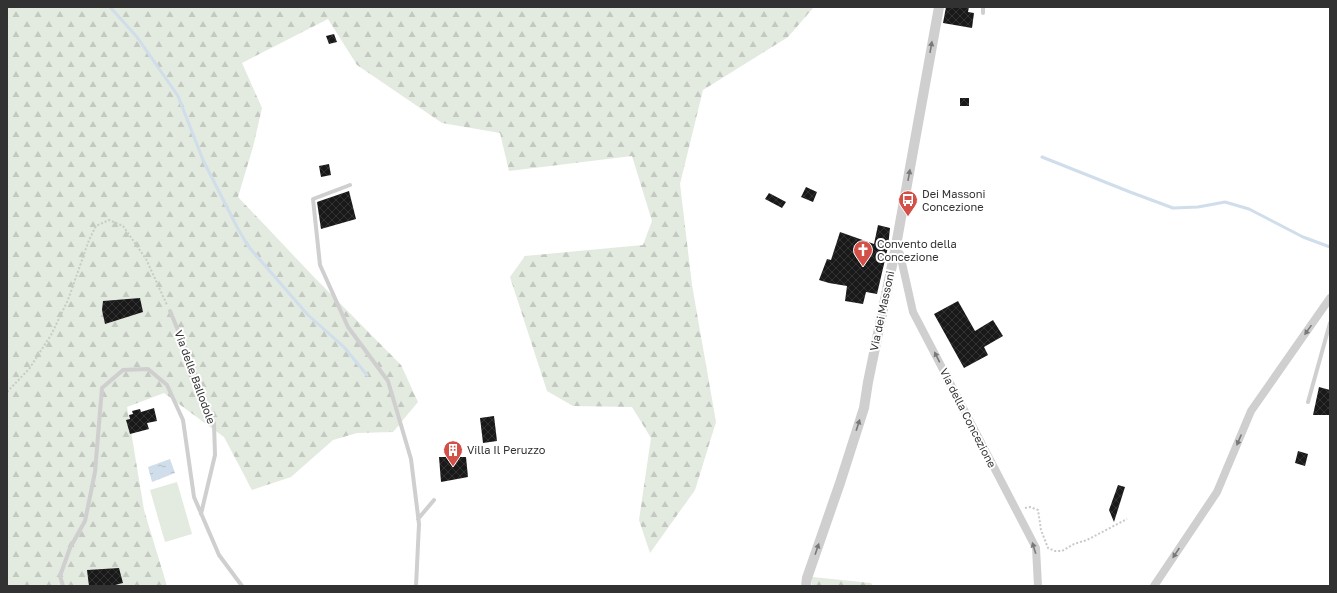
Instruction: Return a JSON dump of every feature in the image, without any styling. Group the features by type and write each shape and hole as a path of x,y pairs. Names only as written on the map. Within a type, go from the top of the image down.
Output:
{"street":[{"name":"Via dei Massoni","path":"806,586 807,578 864,408 895,251 939,7"},
{"name":"Via della Concezione","path":"895,251 900,254 913,312 1036,548 1038,586"},
{"path":"1154,586 1217,492 1251,411 1330,298"}],"lane":[{"path":"983,7 983,13"},
{"path":"350,185 313,199 320,265 348,327 388,381 411,459 418,519 416,586"},
{"name":"Via delle Ballodole","path":"170,311 214,423 216,455 201,514"},
{"path":"1308,402 1330,323"},
{"path":"63,586 60,576 70,548 85,521 95,472 102,388 123,370 148,369 167,385 183,420 194,497 219,555 242,586"},
{"path":"418,519 434,500"}],"path":[{"path":"7,392 29,369 51,335 68,300 89,240 96,226 110,220 123,226 146,260 170,311"},
{"path":"1016,511 1030,507 1038,510 1040,530 1048,548 1055,551 1062,551 1074,544 1087,540 1127,519"}],"green space":[{"path":"7,7 814,7 788,37 703,90 680,184 692,285 716,422 695,490 650,553 639,520 651,438 632,407 573,406 547,391 510,277 525,256 643,245 652,221 632,156 509,171 500,133 442,123 357,65 328,19 242,63 262,108 253,147 238,197 312,275 401,365 418,402 393,432 357,433 333,440 291,477 252,490 224,437 164,393 127,407 144,510 167,586 7,586"},
{"path":"177,482 192,534 165,542 150,490"},
{"path":"812,577 871,583 873,586 812,586"}],"water":[{"path":"170,459 175,473 152,482 148,467"}],"building":[{"path":"946,7 969,7 968,12 974,13 972,28 943,23"},
{"path":"334,34 337,42 329,44 326,36"},
{"path":"960,98 969,98 969,106 960,106"},
{"path":"329,164 331,175 321,177 319,166"},
{"path":"806,187 817,192 813,202 801,197"},
{"path":"349,191 356,219 321,229 317,202"},
{"path":"769,193 786,202 782,208 765,199"},
{"name":"Convento della Concezione","path":"878,225 890,228 888,247 877,294 866,292 863,304 845,301 847,286 819,280 827,259 831,260 840,232 874,244"},
{"path":"140,298 143,312 105,324 102,310 103,301"},
{"path":"958,301 975,331 993,320 1003,336 984,347 988,355 964,368 934,314"},
{"path":"1319,387 1330,390 1330,415 1313,415"},
{"path":"154,408 157,421 147,423 149,429 130,434 126,420 130,419 129,415 133,414 132,411 140,409 141,412"},
{"path":"494,416 497,441 483,443 480,418"},
{"path":"1298,451 1308,454 1305,466 1295,463"},
{"name":"Villa Il Peruzzo","path":"439,457 466,457 468,477 441,482"},
{"path":"1118,485 1125,487 1114,522 1109,510"},
{"path":"119,568 123,583 111,586 89,586 87,570"}],"waterway":[{"path":"110,7 137,37 178,96 203,160 248,246 308,315 344,347 367,375"},
{"path":"1042,157 1173,208 1198,207 1225,202 1249,209 1303,237 1330,247"}],"place":[{"name":"Dei Massoni Concezione","path":"908,217"},
{"name":"Convento della Concezione","path":"863,267"},
{"name":"Villa Il Peruzzo","path":"453,467"}]}
